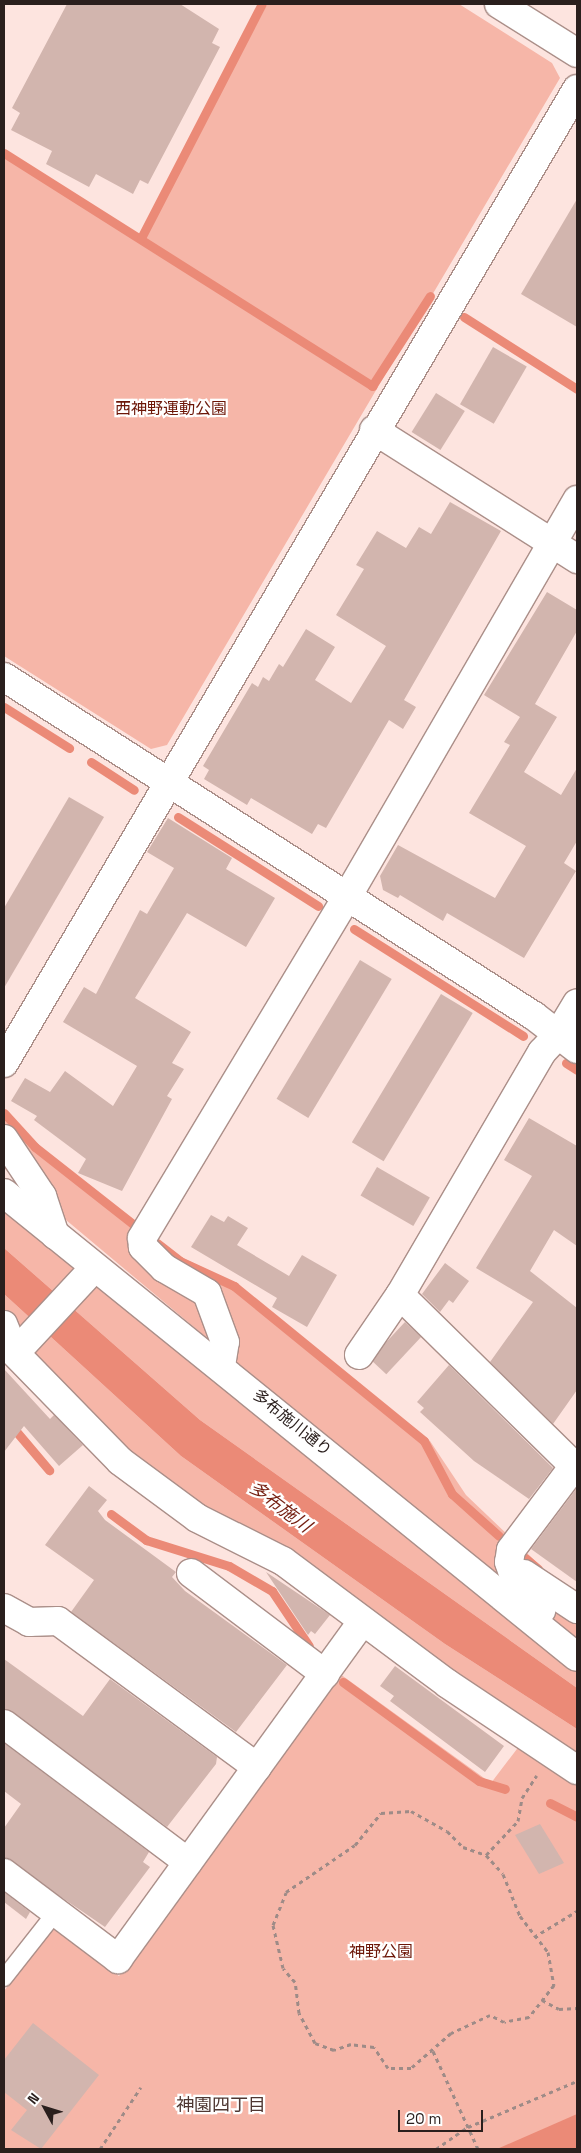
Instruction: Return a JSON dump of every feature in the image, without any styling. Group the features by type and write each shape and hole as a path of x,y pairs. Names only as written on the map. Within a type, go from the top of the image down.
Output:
{"street":[{"path":"499,4 577,53"},
{"path":"4,1062 374,430 577,89"},
{"path":"374,430 577,560"},
{"path":"221,1366 225,1342 207,1293 164,1268 143,1247 142,1238 347,897 577,500"},
{"path":"4,678 168,781 568,1042"},
{"path":"568,1042 577,1003"},
{"path":"359,1355 400,1295 542,1052 568,1042"},
{"path":"4,1139 42,1196 55,1236"},
{"name":"多布施川通り","path":"4,1193 93,1269 221,1366 576,1656"},
{"path":"10,1347 93,1269"},
{"path":"400,1295 574,1466 512,1550 509,1562 517,1585 557,1627 576,1656"},
{"path":"4,1323 10,1347 120,1461 197,1518 283,1561 363,1621 577,1770"},
{"path":"509,1562 546,1592 577,1609"},
{"path":"191,1573 325,1674"},
{"path":"4,1608 29,1622 58,1621 257,1768"},
{"path":"4,1872 118,1959 363,1621"},
{"path":"4,1724 188,1862"}],"lane":[{"path":"4,1978 56,1912"}],"path":[{"path":"486,1855 518,1821 522,1798 540,1770"},
{"path":"411,1811 446,1831 463,1847 486,1855 503,1874 534,1937 548,1952 554,1985 529,2017 504,2022 490,2015 451,2032 433,2051 411,2068 388,2068 374,2048 351,2044 334,2050 315,2043 298,2013 295,1982 283,1968 273,1925 286,1892 355,1845 381,1813 411,1811"},
{"path":"534,1937 577,1911"},
{"path":"542,2000 559,2009 577,2008"},
{"path":"433,2051 478,2149"},
{"path":"436,2149 468,2127 577,2081"},
{"path":"100,2149 141,2087"}],"green space":[{"name":"西神野運動公園","path":"267,4 459,4 552,63 560,78 167,745 151,749 4,656 4,157 142,244"},
{"path":"4,1110 37,1145 156,1238 181,1257 235,1283 430,1441 466,1495 553,1578 577,1592 577,1641 546,1622 4,1168"},
{"path":"4,1207 577,1670 577,1688 200,1420 4,1248"},
{"path":"4,1294 181,1456 445,1644 577,1729 577,1759 463,1683 299,1554 214,1512 140,1461 4,1330"},
{"name":"神野公園","path":"340,1674 491,1783 520,1745 577,1780 577,2149 4,2149 4,1991 54,1928 119,1976"}],"water":[{"name":"多布施川","path":"4,1248 200,1420 577,1688 577,1729 445,1644 181,1456 4,1294"},
{"path":"577,2114 577,2149 497,2149"}],"building":[{"path":"67,4 180,4 219,29 212,43 220,47 148,184 140,180 133,194 96,174 89,187 46,164 52,151 11,130 20,113 12,108"},
{"path":"577,199 577,327 521,294"},
{"path":"493,347 527,366 494,424 460,404"},
{"path":"436,393 465,411 440,450 412,432"},
{"path":"450,502 501,531 404,700 416,707 403,729 389,720 326,828 318,824 312,834 251,798 247,805 204,779 209,770 203,766 252,683 258,687 263,677 269,681 279,664 283,667 306,629 335,647 315,680 351,703 386,646 336,615 364,569 356,565 377,531 406,548 419,527 431,534"},
{"path":"547,592 577,610 577,631 535,704 557,717 524,772 561,795 577,768 577,841 564,863 576,871 524,958 447,913 443,921 400,895 398,898 383,890 380,876 398,845 495,898 526,846 469,813 510,745 504,742 520,717 484,695"},
{"path":"69,797 104,817 4,988 4,908"},
{"path":"168,818 232,858 226,869 275,898 246,947 187,913 135,998 191,1032 172,1063 184,1069 167,1096 172,1099 122,1191 78,1173 86,1159 34,1120 37,1116 11,1101 25,1078 50,1092 65,1071 113,1106 137,1066 63,1022 84,987 96,994 140,910 147,914 174,868 147,852"},
{"path":"360,960 392,979 308,1118 277,1099"},
{"path":"441,994 473,1013 384,1161 352,1142"},
{"path":"529,1118 577,1146 577,1246 554,1230 530,1271 577,1308 577,1390 553,1424 490,1362 533,1302 476,1268 532,1176 504,1160"},
{"path":"377,1167 430,1198 413,1226 360,1196"},
{"path":"211,1215 224,1222 228,1216 248,1228 237,1245 289,1276 302,1255 337,1275 307,1327 272,1307 277,1298 191,1247"},
{"path":"445,1263 469,1281 453,1303 449,1300 440,1312 422,1294"},
{"path":"405,1322 421,1337 386,1374 370,1359"},
{"path":"449,1365 553,1468 529,1499 474,1461 420,1412 424,1408 417,1402"},
{"path":"4,1369 50,1419 54,1415 83,1445 59,1466 24,1426 4,1452"},
{"path":"89,1486 107,1500 98,1511 105,1520 176,1572 172,1577 185,1591 287,1665 236,1732 71,1612 94,1580 45,1545"},
{"path":"577,1488 577,1582 531,1549"},
{"path":"266,1572 330,1615 315,1634 311,1631 308,1635"},
{"path":"4,1659 83,1716 110,1679 217,1757 216,1764 167,1827 4,1709"},
{"path":"395,1666 504,1746 485,1772 390,1701 394,1696 380,1686"},
{"path":"4,1743 149,1852 143,1862 150,1867 105,1927 4,1858 4,1828 21,1804 4,1791"},
{"path":"540,1824 564,1863 539,1874 515,1835"},
{"path":"4,1892 30,1912 26,1919 4,1902"},
{"path":"33,2023 99,2075 41,2149 11,2130 27,2110 4,2092 4,2060"}],"waterway":[{"path":"141,238 262,4"},
{"path":"4,153 372,386 430,296"},
{"path":"464,317 577,389"},
{"path":"4,707 69,748"},
{"path":"91,762 134,790"},
{"path":"178,817 318,906"},
{"path":"354,929 523,1036"},
{"path":"566,1063 577,1070"},
{"path":"4,1113 35,1147 133,1224"},
{"path":"157,1243 180,1261 234,1286 424,1441 452,1494 499,1536"},
{"path":"4,1417 49,1470"},
{"path":"111,1514 146,1540 229,1566 272,1591 309,1646"},
{"path":"525,1558 538,1569"},
{"path":"343,1682 479,1781 505,1789"},
{"path":"550,1803 577,1817"}],"district":[{"name":"神園四丁目","path":"221,2105"}]}
